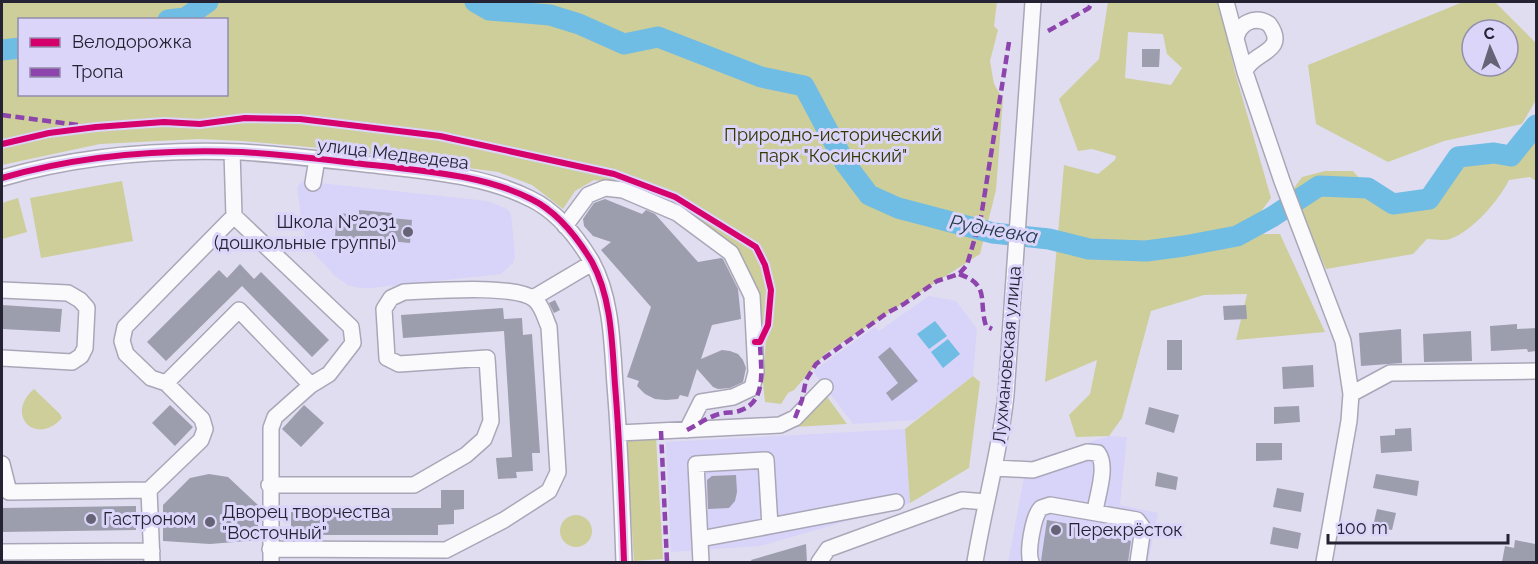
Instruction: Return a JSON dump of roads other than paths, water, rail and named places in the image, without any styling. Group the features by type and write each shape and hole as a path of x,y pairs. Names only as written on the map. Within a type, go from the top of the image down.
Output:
{"street":[{"name":"Лухмановская улица","path":"975,562 995,468 1006,395 1033,2"},
{"path":"1226,2 1245,72 1282,181 1343,341 1351,394 1349,421 1323,562"},
{"path":"1236,40 1242,26 1252,20 1269,24 1275,36 1272,48 1248,64 1245,72"},
{"path":"232,152 234,216 351,327 354,344 329,374 311,385 275,417 271,428 269,485 270,556 447,556 549,491 558,472 549,327 541,308 533,298 501,290 404,292 391,298 384,309 387,357 399,363 487,358 491,421 484,439 466,454 414,485 269,485"},
{"name":"улица Медведева","path":"2,178 63,163 116,157 158,153 232,152 415,170 495,184 534,200 571,231 592,263 605,292 610,324 619,433 624,562"},
{"path":"313,183 317,159"},
{"path":"565,226 588,195 605,188 623,190 677,213 731,253 752,296 756,372 752,388 733,397 701,402 687,430"},
{"path":"2,464 9,492 149,490 201,440 205,429 202,419 166,383 151,378 126,354 122,341 125,327 234,216"},
{"path":"533,298 592,263"},
{"path":"2,290 68,293 80,300 87,308 85,348 81,356 72,362 2,358"},
{"path":"166,383 239,310 311,385"},
{"path":"1351,394 1390,373 1536,371"},
{"path":"619,433 780,425 795,418 825,387"},
{"path":"995,468 1033,470 1087,452 1098,453 1102,461 1102,469 1095,512"},
{"path":"701,562 696,464 766,460 770,526"},
{"path":"2,552 152,557 149,490"},
{"path":"819,562 828,549 962,500 986,502"},
{"path":"700,539 896,502"},
{"path":"1031,562 1029,554 1036,516 1041,508 1050,506 1133,518 1141,524 1143,533 1138,562"}],"water":[{"path":"935,321 947,336 929,349 917,334"},
{"path":"948,339 960,354 943,368 931,352"}],"waterway":[{"name":"Рудневка","path":"185,18 208,2"},
{"name":"Рудневка","path":"475,2 489,10 550,15 579,24 624,44 658,37 761,77 804,86 845,163 869,195 898,208 993,233 1049,239 1089,249 1146,251 1237,236 1272,217 1319,186 1368,188 1393,204 1429,199 1458,157 1494,153 1511,156 1536,125"},
{"name":"Рудневка","path":"2,50 18,48"}],"place":[{"name":"Школа №2031 (дошкольные группы)","path":"408,232"},
{"name":"Гастроном","path":"91,519"},
{"name":"Дворец творчества \"Восточный\"","path":"210,522"},
{"name":"Перекрёсток","path":"1056,530"}],"park label":[{"name":"Природно-исторический парк \"Косинский\"","path":"833,145"}]}
